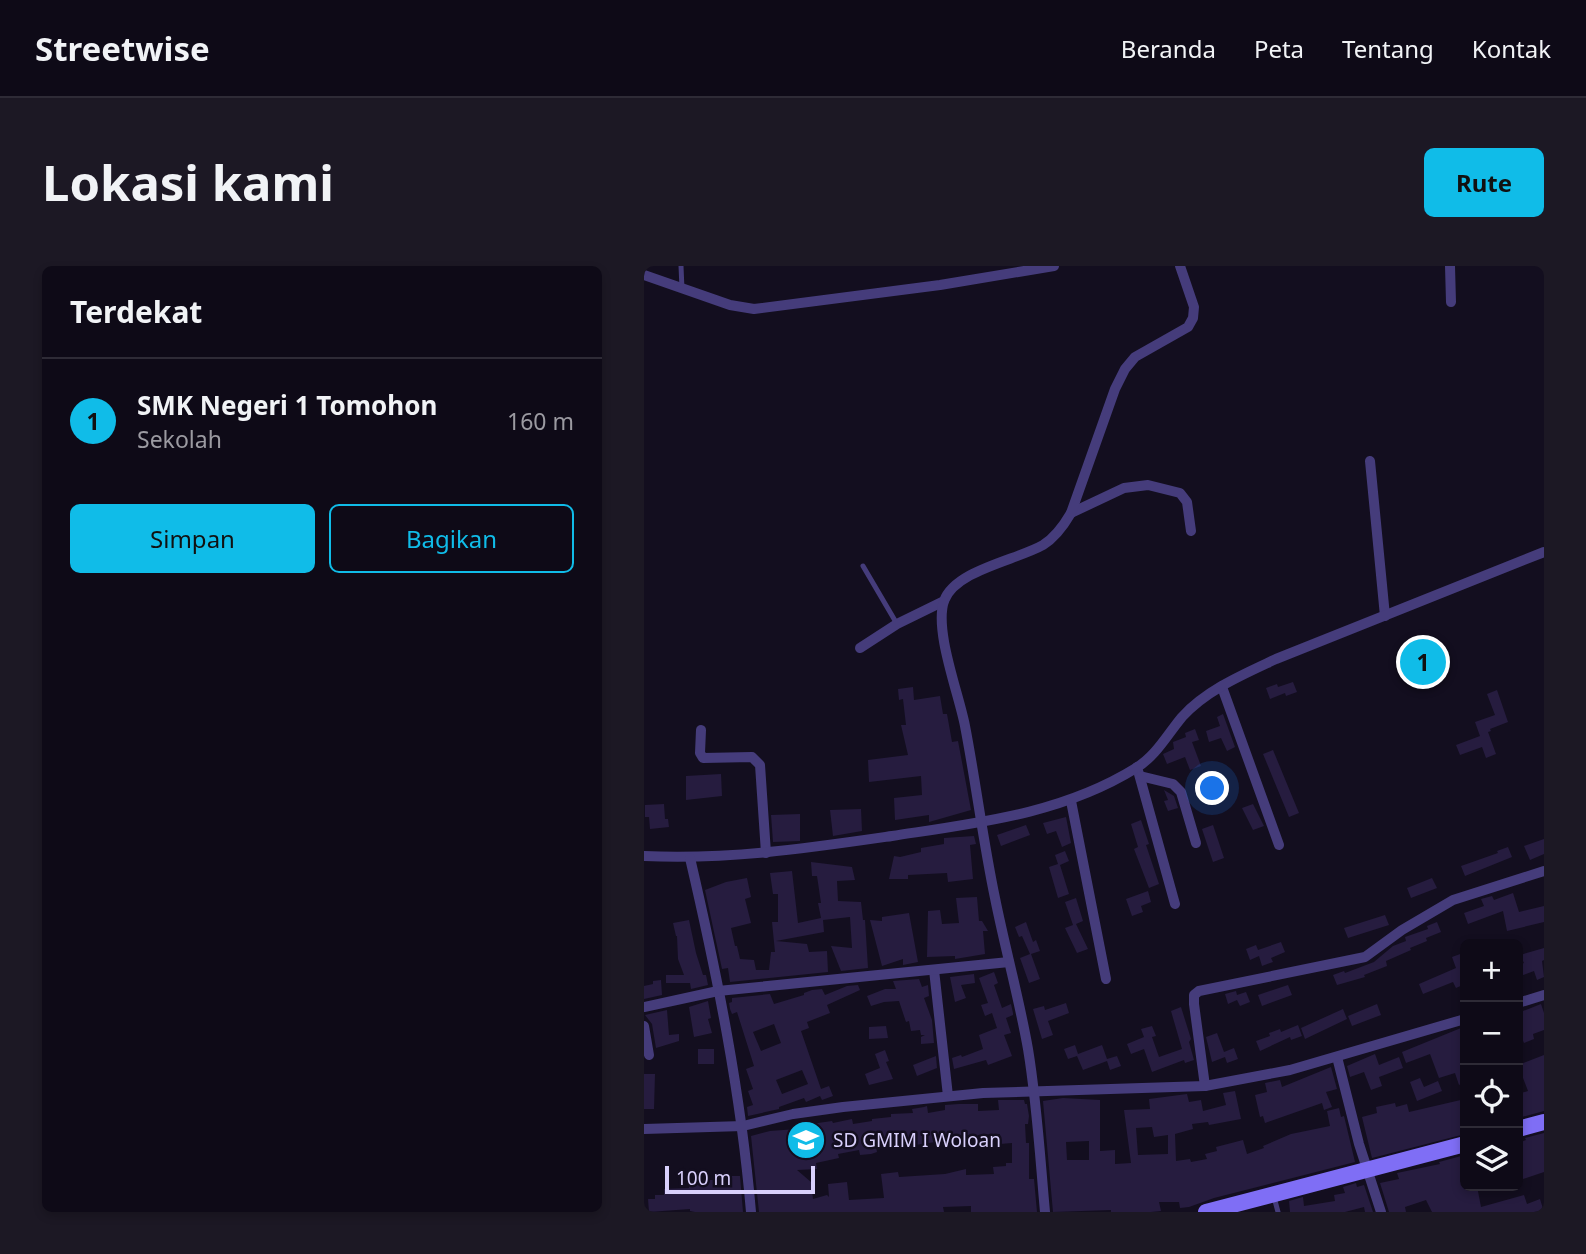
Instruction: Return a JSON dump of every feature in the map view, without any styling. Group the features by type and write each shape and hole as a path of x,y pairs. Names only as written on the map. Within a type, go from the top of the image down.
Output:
{"main road":[{"path":"1522,1128 1544,1122"},
{"path":"1206,1212 1460,1145"}],"street":[{"path":"644,275 730,305 772,309 1054,266"},
{"path":"1045,1212 1034,1091 1027,1046 981,823 964,724 943,633 944,601 959,583 976,573 1044,545 1064,526 1125,369 1135,357 1188,327 1193,318 1194,307 1180,266"},
{"path":"1450,266 1451,302"},
{"path":"1370,461 1385,616"},
{"path":"1071,513 1125,488 1148,485 1180,493 1187,502 1191,531"},
{"path":"644,856 690,858 793,851 981,823 1071,801 1139,772 1182,717 1222,687 1276,659 1544,552"},
{"path":"860,648 944,601"},
{"path":"1222,687 1279,845"},
{"path":"701,730 700,753 703,758 743,757 757,760 760,765 766,853"},
{"path":"1139,772 1173,784 1181,792 1196,843"},
{"path":"1139,772 1175,904"},
{"path":"1071,801 1106,979"},
{"path":"690,858 743,1126 751,1212"},
{"path":"1205,1086 1194,1004 1195,995 1199,991 1364,957 1402,930 1454,900 1544,871"},
{"path":"644,1007 718,991 1009,962"},
{"path":"934,970 948,1096"},
{"path":"1521,1002 1544,995"},
{"path":"644,1129 743,1126 818,1110 948,1096 1205,1086 1259,1078 1460,1020"},
{"path":"644,1026 649,1055"},
{"path":"1337,1057 1381,1212"}],"lane":[{"path":"681,266 682,289"},
{"path":"863,566 897,625"},
{"path":"1273,1194 1278,1212"}],"building":[{"path":"1293,682 1297,692 1270,699 1266,688"},
{"path":"913,687 914,700 940,696 943,714 947,714 952,742 958,741 971,810 929,822 929,815 895,820 894,798 922,795 921,776 869,782 868,760 908,755 901,725 906,725 903,699 899,700 898,689"},
{"path":"1497,690 1508,722 1488,732 1496,754 1486,758 1482,747 1460,755 1456,745 1480,736 1475,722 1495,715 1487,694"},
{"path":"1223,714 1235,747 1227,751 1221,738 1209,742 1206,731 1220,726 1217,717"},
{"path":"1195,729 1199,740 1192,742 1201,766 1190,770 1185,757 1167,764 1163,754 1174,749 1173,742 1186,737 1185,733"},
{"path":"1273,750 1299,813 1289,817 1263,754"},
{"path":"721,774 722,796 686,800 686,776"},
{"path":"1164,790 1174,796 1178,808 1168,811"},
{"path":"664,804 665,819 668,819 669,827 650,829 649,817 645,817 645,805"},
{"path":"1253,804 1264,826 1253,830 1242,808"},
{"path":"861,809 862,831 833,836 830,810"},
{"path":"800,814 800,841 773,842 771,815"},
{"path":"1066,817 1071,843 1062,847 1056,831 1047,834 1043,823"},
{"path":"1141,820 1159,884 1149,888 1134,849 1138,847 1131,824"},
{"path":"1026,825 1030,835 1001,846 997,835"},
{"path":"1213,825 1224,858 1213,862 1202,829"},
{"path":"974,836 976,844 970,845 973,879 948,882 947,873 889,879 894,856 921,852 921,848 944,844 944,838"},
{"path":"1544,839 1544,854 1530,860 1524,846"},
{"path":"1508,847 1512,857 1465,876 1461,866"},
{"path":"1065,851 1069,861 1060,865 1069,894 1058,898 1049,867 1058,864 1055,855"},
{"path":"811,862 852,867 855,880 837,881 838,901 861,902 868,968 841,971 831,946 852,948 850,917 823,920 824,932 776,941 807,944 809,952 827,951 828,972 730,982 728,968 722,969 705,890 747,878 751,897 745,899 751,923 731,928 735,946 740,959 754,960 756,970 769,970 771,952 775,952 772,922 778,922 778,894 773,894 770,873 792,871 798,923 821,918 817,876 812,876"},
{"path":"1432,878 1437,888 1411,898 1407,888"},
{"path":"1148,891 1151,902 1141,906 1143,912 1132,916 1126,899"},
{"path":"1513,893 1519,912 1544,906 1544,922 1507,931 1503,911 1468,924 1464,913 1484,906 1481,899 1492,896 1494,900"},
{"path":"977,897 979,921 982,921 988,931 983,931 985,954 955,959 955,956 927,957 928,911 940,910 942,924 959,923 956,898"},
{"path":"1076,898 1083,921 1076,924 1088,949 1077,953 1065,928 1073,925 1065,902"},
{"path":"909,913 918,962 903,965 903,959 882,966 870,920 882,921 882,917"},
{"path":"1385,915 1389,925 1348,938 1344,928"},
{"path":"689,920 696,953 708,985 691,989 690,983 666,983 666,975 684,975 678,959 677,936 673,923"},
{"path":"1026,922 1033,942 1036,940 1040,951 1031,954 1040,979 1029,983 1020,958 1030,954 1015,927"},
{"path":"1437,922 1441,932 1426,938 1427,941 1386,961 1387,966 1364,975 1365,977 1337,985 1333,975 1374,962 1393,946 1406,941 1405,937 1428,929 1427,926"},
{"path":"1281,942 1285,952 1271,958 1273,962 1262,966 1259,956 1250,960 1246,949 1256,945 1258,950"},
{"path":"1544,948 1544,977 1537,980 1534,971 1523,975 1523,954"},
{"path":"1460,954 1460,986 1456,988 1453,982 1423,994 1419,984 1456,968 1452,957"},
{"path":"994,972 998,983 994,985 1002,1008 1011,1004 1013,1013 1006,1018 1011,1033 1004,1035 1012,1056 988,1065 986,1060 954,1069 952,1058 983,1049 979,1035 997,1028 992,1013 985,1016 981,1005 988,1003 979,978"},
{"path":"974,974 975,983 961,985 966,998 955,1002 950,977"},
{"path":"919,979 922,987 928,985 929,996 924,998 932,1020 934,1043 921,1044 921,1037 925,1035 921,1035 920,1030 911,1031 899,1001 871,1006 867,996 885,989 896,989 893,981"},
{"path":"661,980 662,995 644,999 644,986"},
{"path":"858,985 860,990 827,1005 830,1013 807,1022 809,1028 801,1031 821,1089 829,1086 833,1096 822,1100 820,1096 806,1102 804,1098 779,1109 748,1116 747,1107 753,1105 748,1091 753,1089 746,1069 754,1066 737,1012 732,1014 730,1009 732,998 770,994 774,1004 812,990 822,989 825,995 847,986","holes":["774,1024 781,1043 761,1051 753,1032","802,1070 808,1084 782,1094 776,1080"]},
{"path":"1288,985 1292,995 1262,1006 1258,995"},
{"path":"1236,991 1237,995 1246,992 1250,1002 1240,1006 1237,1000 1228,1004 1225,994"},
{"path":"708,1001 711,1018 708,1019 712,1033 694,1037 689,1007"},
{"path":"1066,1003 1069,1013 1048,1021 1053,1035 1042,1039 1033,1009 1044,1006 1045,1010"},
{"path":"1377,1004 1381,1015 1352,1026 1348,1016"},
{"path":"1541,1004 1544,1013 1544,1030 1533,1034 1534,1039 1524,1043 1523,1041 1523,1011"},
{"path":"1181,1007 1194,1060 1185,1063 1184,1060 1152,1072 1144,1049 1131,1054 1127,1044 1144,1037 1141,1029 1152,1026 1156,1036 1152,1037 1159,1057 1182,1049 1171,1011"},
{"path":"1343,1009 1347,1019 1305,1039 1301,1028"},
{"path":"667,1010 669,1035 679,1034 679,1041 656,1048 652,1024 645,1015"},
{"path":"1298,1025 1302,1036 1291,1040 1290,1037 1260,1051 1256,1041 1270,1036 1269,1033 1280,1029 1281,1032"},
{"path":"886,1026 888,1038 869,1039 869,1027"},
{"path":"1460,1028 1460,1084 1455,1073 1439,1078 1430,1054 1406,1063 1402,1052"},
{"path":"1217,1033 1224,1052 1234,1048 1238,1059 1227,1063 1225,1057 1212,1062 1206,1037"},
{"path":"1075,1045 1078,1054 1102,1045 1107,1059 1117,1056 1121,1066 1110,1070 1107,1061 1083,1070 1077,1056 1068,1059 1064,1049"},
{"path":"698,1049 714,1049 714,1064 698,1064"},
{"path":"885,1050 889,1061 886,1062 893,1079 869,1085 865,1074 880,1068 875,1054"},
{"path":"1375,1054 1379,1065 1399,1057 1403,1068 1379,1077 1382,1086 1371,1090 1364,1072 1350,1077 1347,1066"},
{"path":"1544,1055 1544,1111 1523,1117 1523,1092 1528,1091 1523,1078 1523,1063"},
{"path":"936,1056 937,1068 917,1076 913,1065"},
{"path":"1331,1067 1337,1089 1326,1092 1332,1107 1324,1110 1322,1103 1265,1123 1263,1116 1260,1117 1255,1095 1267,1092 1265,1083 1280,1080 1282,1087"},
{"path":"644,1074 655,1074 654,1109 644,1109"},
{"path":"1420,1078 1424,1087 1438,1081 1442,1091 1417,1101 1410,1082"},
{"path":"1235,1091 1241,1119 1209,1125 1208,1122 1192,1124 1193,1129 1175,1134 1176,1161 1207,1159 1205,1154 1217,1151 1216,1147 1243,1140 1247,1154 1291,1134 1330,1126 1327,1111 1339,1108 1341,1117 1344,1116 1355,1162 1214,1198 1189,1207 1180,1208 1179,1202 1159,1202 1161,1211 1053,1212 1043,1101 1063,1098 1100,1100 1100,1151 1115,1150 1115,1164 1131,1163 1124,1110 1150,1109 1149,1099 1187,1094 1189,1102 1201,1100 1203,1111 1226,1105 1223,1093","holes":["1152,1127 1154,1137 1168,1135 1168,1154 1138,1155 1136,1128","1089,1141 1089,1160 1067,1160 1066,1142"]},
{"path":"998,1100 1024,1100 1027,1104 1029,1116 1028,1124 1025,1124 1026,1143 1029,1143 1029,1179 1034,1179 1037,1212 971,1212 971,1206 943,1207 944,1212 759,1212 751,1136 832,1121 852,1119 853,1124 872,1121 891,1117 891,1114 913,1113 912,1109 927,1106 928,1113 945,1110 945,1105 959,1104 978,1104 978,1111 999,1110","holes":["1000,1134 1000,1144 1012,1143 1012,1163 993,1167 994,1174 966,1175 966,1169 945,1174 899,1177 898,1172 881,1174 884,1198 849,1200 847,1182 828,1184 829,1197 827,1195 813,1199 811,1182 797,1170 817,1169 816,1163 839,1158 838,1154 859,1150 860,1155 871,1154 877,1152 876,1146 889,1146 889,1143 915,1142 915,1145 978,1139 978,1135"]},
{"path":"1460,1100 1460,1135 1372,1158 1362,1117 1377,1113 1376,1107 1395,1103 1396,1107 1407,1104 1409,1112"},
{"path":"1544,1133 1544,1172 1523,1179 1523,1141 1525,1138"},
{"path":"1460,1156 1460,1191 1478,1191 1481,1207 1524,1195 1527,1204 1540,1199 1544,1212 1432,1212 1426,1200 1405,1207 1406,1212 1389,1212 1380,1183 1399,1179 1397,1173 1440,1164 1439,1162"},
{"path":"713,1176 740,1176 743,1212 695,1212 690,1209 649,1212 648,1199 655,1199 655,1195 664,1195 664,1189 689,1188 689,1184 695,1184 696,1180 713,1180"},
{"path":"1356,1183 1357,1187 1364,1185 1373,1212 1365,1212 1364,1207 1345,1212 1290,1212 1289,1201 1303,1197 1304,1206 1335,1201 1334,1195 1345,1193 1343,1187"}],"place":[{"name":"SMK Negeri 1 Tomohon","path":"1423,662"},
{"name":"SD GMIM I Woloan","path":"806,1140"}]}
